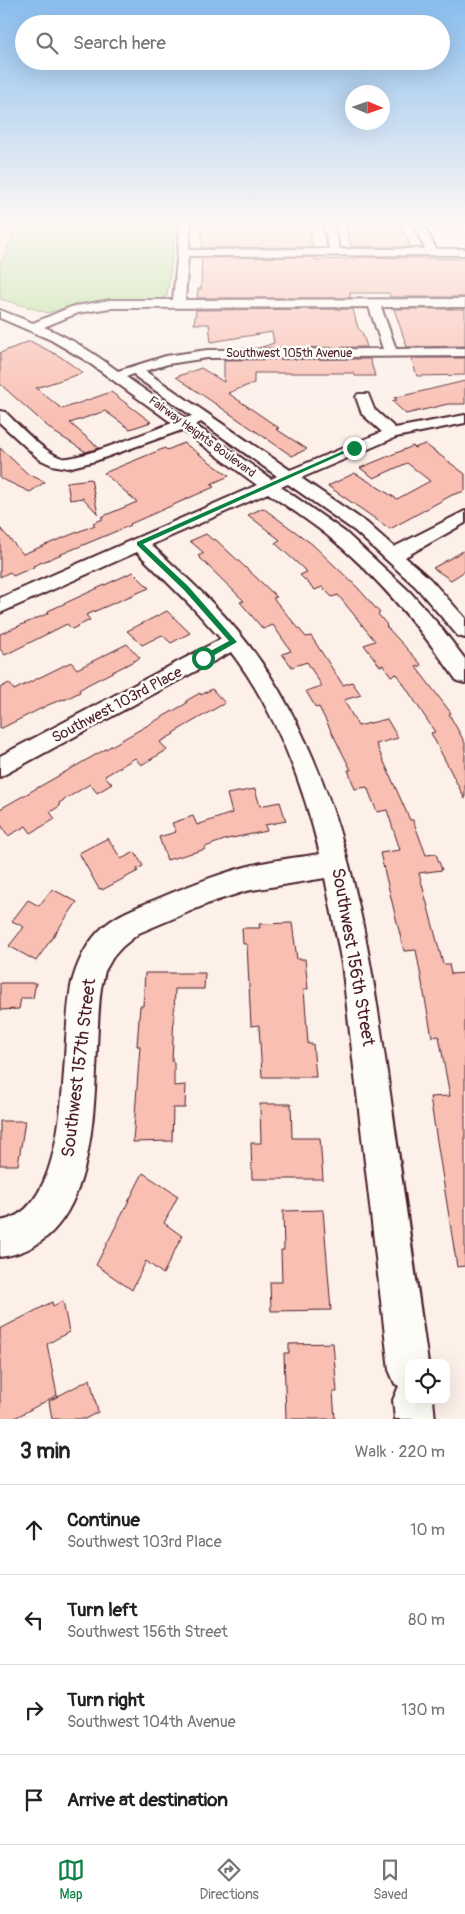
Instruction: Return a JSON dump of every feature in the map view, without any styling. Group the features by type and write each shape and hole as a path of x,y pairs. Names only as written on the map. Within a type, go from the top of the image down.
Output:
{"street":[{"path":"179,304 181,286"},
{"path":"0,303 48,320 99,346"},
{"path":"374,303 391,353"},
{"path":"34,327 75,310 97,305 465,303"},
{"name":"Fairway Heights Boulevard","path":"0,314 34,327 75,348 117,376 339,536 384,577 432,630 465,675"},
{"name":"Southwest 105th Avenue","path":"117,376 166,360 207,354 465,352"},
{"name":"Fairway Heights Boulevard","path":"121,361 350,519 394,555 423,583 465,631"},
{"path":"363,397 367,412 392,433"},
{"path":"0,415 45,456 58,462 70,463 203,417"},
{"path":"0,606 392,433 465,419"},
{"path":"394,555 465,516"},
{"name":"Southwest 156th Street","path":"139,544 186,588 234,642 254,669 293,743 320,809 337,864 349,916 360,983 408,1359"},
{"name":"Southwest 103rd Place","path":"0,768 234,642"},
{"name":"Southwest 157th Street","path":"0,1239 7,1239 30,1228 45,1215 52,1206 62,1184 71,1152 75,1125 85,992 96,957 111,938 129,924 208,891 265,874 337,864"},
{"path":"413,1404 415,1419"}],"green space":[{"path":"0,286 168,286 167,296 159,300 97,301 76,304 48,313 0,299"}],"building":[{"path":"201,286 465,286 465,297 390,297 389,293 350,293 350,298 197,298 198,289 201,289"},
{"path":"353,309 358,328 362,332 367,347 259,348 274,343 272,332 211,342 209,324 194,324 196,310"},
{"path":"394,309 465,309 465,346 407,347"},
{"path":"30,341 61,357 83,373 36,388 62,409 111,392 151,422 130,429 105,411 70,423 99,448 86,452 54,432 0,384 0,353"},
{"path":"411,358 465,358 465,375 417,376"},
{"path":"370,359 375,376 355,376 354,373 254,373 254,383 228,393 279,428 276,429 307,449 292,456 176,377 201,368 224,382 224,360"},
{"path":"465,381 465,404 448,404 406,414 392,401 397,400 394,398"},
{"path":"184,443 229,476 211,484 214,487 131,525 13,576 10,572 0,577 0,528 23,554 95,525 93,523 103,519 101,517 137,502 104,473 165,448 167,450"},
{"path":"425,444 465,474 465,491 452,495 390,529 328,486 355,473 397,499 430,481 407,463 374,478 360,468 413,446 414,448"},
{"path":"0,448 28,474 45,482 30,492 0,478"},
{"path":"91,479 98,514 83,498 70,500 67,482"},
{"path":"263,508 312,544 358,588 380,613 378,614 386,626 420,663 421,666 416,667 451,713 449,714 465,743 465,799 431,733 435,732 397,674 391,676 383,665 380,666 364,645 375,641 338,595 332,597 322,587 315,590 300,575 307,572 275,543 280,540 248,515"},
{"path":"206,534 213,540 215,539 277,597 273,598 306,637 311,636 343,685 352,682 361,695 344,700 358,726 387,719 398,738 376,744 410,820 413,820 426,855 436,854 442,870 419,873 443,964 449,964 451,974 465,973 465,1266 457,1267 430,1097 450,1096 439,1036 432,1037 416,950 404,951 380,853 400,850 387,810 377,812 367,787 355,789 348,770 351,770 319,707 316,708 306,691 322,686 307,662 292,667 282,654 291,651 273,625 263,629 240,602 244,601 198,556 204,553 190,541"},
{"path":"465,550 465,571 451,580 433,568"},
{"path":"133,572 149,588 86,615 90,620 72,629 67,624 5,655 0,649 0,634 49,613 48,611"},
{"path":"167,611 190,633 171,643 162,635 142,645 127,631"},
{"path":"127,644 140,658 89,684 79,690 80,692 48,705 0,729 0,688 9,683 14,690 71,662 77,669"},
{"path":"212,689 225,703 160,742 167,750 141,765 135,758 105,776 112,784 97,793 90,784 59,803 60,806 50,812 55,819 31,833 26,826 8,836 0,823 0,809 187,703 186,701 200,693 201,695"},
{"path":"255,789 260,806 280,802 286,821 265,825 267,831 227,839 205,847 206,849 167,860 159,837 176,832 172,823 193,816 197,825 232,813 227,794"},
{"path":"108,838 121,859 135,852 143,866 137,869 138,871 102,890 101,888 99,889 79,853"},
{"path":"52,889 77,902 36,961 9,946 24,927 12,921 28,900 39,906"},
{"path":"292,923 297,959 305,959 308,989 304,989 308,1044 313,1044 316,1077 262,1077 259,1025 251,1026 247,944 243,944 242,928 260,928 259,924"},
{"path":"145,973 205,973 204,989 175,989 172,1062 174,1062 174,1086 186,1085 185,1108 173,1108 172,1141 133,1142 140,1046 137,1046 140,1006 143,1006"},
{"path":"0,983 36,983 33,998 21,998 19,1009 0,1010"},
{"path":"260,1104 291,1104 292,1138 320,1138 323,1179 252,1179 251,1143 261,1143"},
{"path":"0,1121 25,1121 18,1165 0,1165"},
{"path":"143,1173 178,1196 164,1223 182,1236 163,1274 146,1261 132,1290 96,1265"},
{"path":"323,1210 331,1310 271,1311 270,1282 282,1282 281,1250 284,1250 283,1211"},
{"path":"63,1301 69,1332 47,1344 57,1395 13,1419 0,1419 0,1329 52,1302 53,1306"},
{"path":"333,1343 337,1392 333,1392 335,1419 286,1419 284,1353 289,1353 289,1344"},
{"path":"90,1379 98,1412 85,1419 52,1419 49,1401"}],"route":[{"path":"203,658 234,642 186,588 139,544 354,448"}]}
